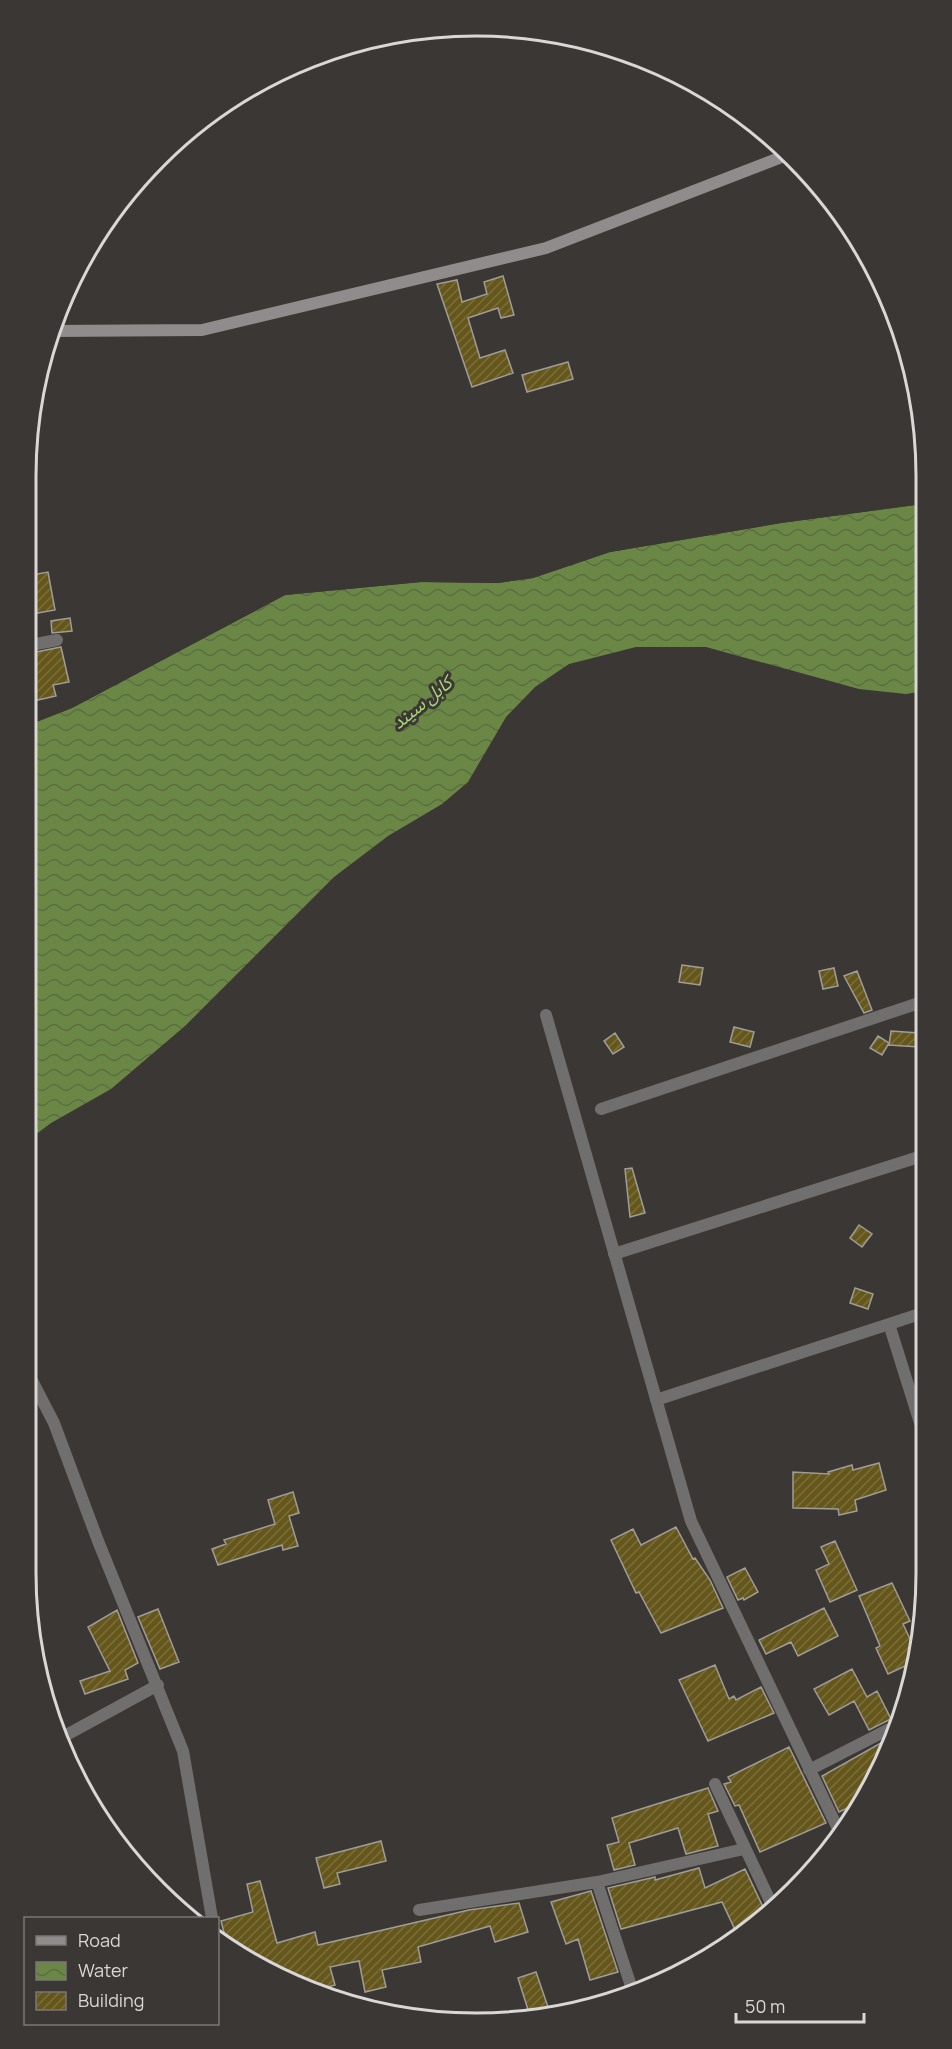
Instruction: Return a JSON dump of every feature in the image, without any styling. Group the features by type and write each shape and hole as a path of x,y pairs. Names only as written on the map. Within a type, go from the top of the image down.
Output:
{"street":[{"path":"61,331 202,330 546,248 780,158"},
{"path":"36,644 57,640"},
{"path":"601,1109 916,1004"},
{"path":"546,1015 691,1521 836,1825"},
{"path":"614,1254 916,1158"},
{"path":"656,1400 916,1315"},
{"path":"889,1324 916,1410"},
{"path":"36,1389 54,1423 98,1541 183,1751 212,1917"},
{"path":"67,1735 158,1685"},
{"path":"809,1770 887,1730"},
{"path":"715,1784 770,1900"},
{"path":"419,1910 597,1882 744,1849"},
{"path":"597,1882 631,1985"}],"water":[{"name":"کابل سيند","path":"916,505 916,692 906,694 859,689 706,647 636,647 569,664 535,687 506,717 468,782 442,804 388,836 334,877 185,1026 111,1089 51,1123 36,1134 36,722 72,708 285,595 421,582 498,583 533,578 610,552 781,523"}],"pier":[{"path":"916,502 916,505 781,523 610,552 533,578 498,583 421,582 285,595 72,708 36,722 36,719 71,705 284,592 421,579 498,580 533,575 609,549 781,520"}],"building":[{"path":"503,276 514,315 501,318 498,308 468,318 480,358 505,350 513,373 472,387 437,284 457,280 462,302 487,294 484,282"},
{"path":"568,362 573,379 527,392 522,375"},
{"path":"48,572 55,610 36,613 36,574"},
{"path":"70,618 72,631 52,633 51,621"},
{"path":"61,647 69,682 53,685 56,696 36,700 36,652"},
{"path":"682,965 703,968 700,985 679,982"},
{"path":"834,968 838,986 823,989 819,971"},
{"path":"857,971 872,1010 864,1013 844,976"},
{"path":"734,1027 754,1032 750,1047 730,1042"},
{"path":"891,1031 916,1033 916,1047 889,1045"},
{"path":"615,1033 624,1047 613,1054 604,1041"},
{"path":"878,1036 889,1043 882,1055 870,1048"},
{"path":"632,1168 645,1213 630,1217 625,1169"},
{"path":"859,1225 872,1234 862,1247 850,1238"},
{"path":"855,1288 873,1294 868,1309 850,1303"},
{"path":"879,1463 886,1490 855,1500 857,1511 839,1515 838,1509 793,1508 793,1472 829,1474 828,1472 852,1465 853,1470"},
{"path":"293,1492 299,1513 289,1516 298,1546 283,1550 282,1545 218,1565 212,1549 226,1544 224,1540 275,1524 268,1500"},
{"path":"676,1527 693,1559 695,1558 710,1580 723,1608 661,1633 639,1592 636,1593 611,1540 633,1529 641,1545"},
{"path":"835,1541 857,1590 830,1602 816,1570 829,1564 821,1547"},
{"path":"745,1568 758,1592 744,1600 743,1598 738,1600 727,1577"},
{"path":"892,1583 910,1621 903,1624 911,1640 906,1665 888,1674 876,1648 880,1646 859,1596"},
{"path":"824,1608 838,1636 798,1656 791,1642 766,1654 759,1640"},
{"path":"158,1609 179,1662 160,1669 138,1617"},
{"path":"117,1610 138,1663 125,1670 128,1679 85,1694 80,1681 110,1671 88,1627"},
{"path":"715,1665 729,1699 734,1696 736,1700 761,1687 774,1713 708,1741 679,1680"},
{"path":"852,1669 867,1697 877,1691 891,1719 869,1730 854,1701 829,1715 814,1689"},
{"path":"883,1742 871,1768 848,1808 839,1812 822,1776"},
{"path":"789,1747 826,1823 760,1852 739,1805 735,1806 724,1784 731,1782 728,1777"},
{"path":"708,1788 718,1811 708,1814 718,1846 686,1854 678,1828 629,1843 635,1865 614,1870 607,1845 619,1842 612,1818"},
{"path":"381,1841 386,1861 337,1873 340,1884 324,1888 316,1858"},
{"path":"699,1868 705,1888 745,1869 763,1907 735,1929 722,1902 621,1929 608,1888 655,1877 655,1880"},
{"path":"260,1881 277,1943 315,1932 318,1945 469,1910 519,1903 528,1932 495,1942 490,1926 418,1947 421,1962 382,1970 386,1987 365,1992 359,1961 330,1967 335,1985 327,1987 281,1968 224,1934 221,1921 253,1912 247,1884"},
{"path":"591,1891 618,1972 590,1980 578,1939 566,1944 551,1902"},
{"path":"536,1972 548,2007 528,2010 518,1978"}]}
